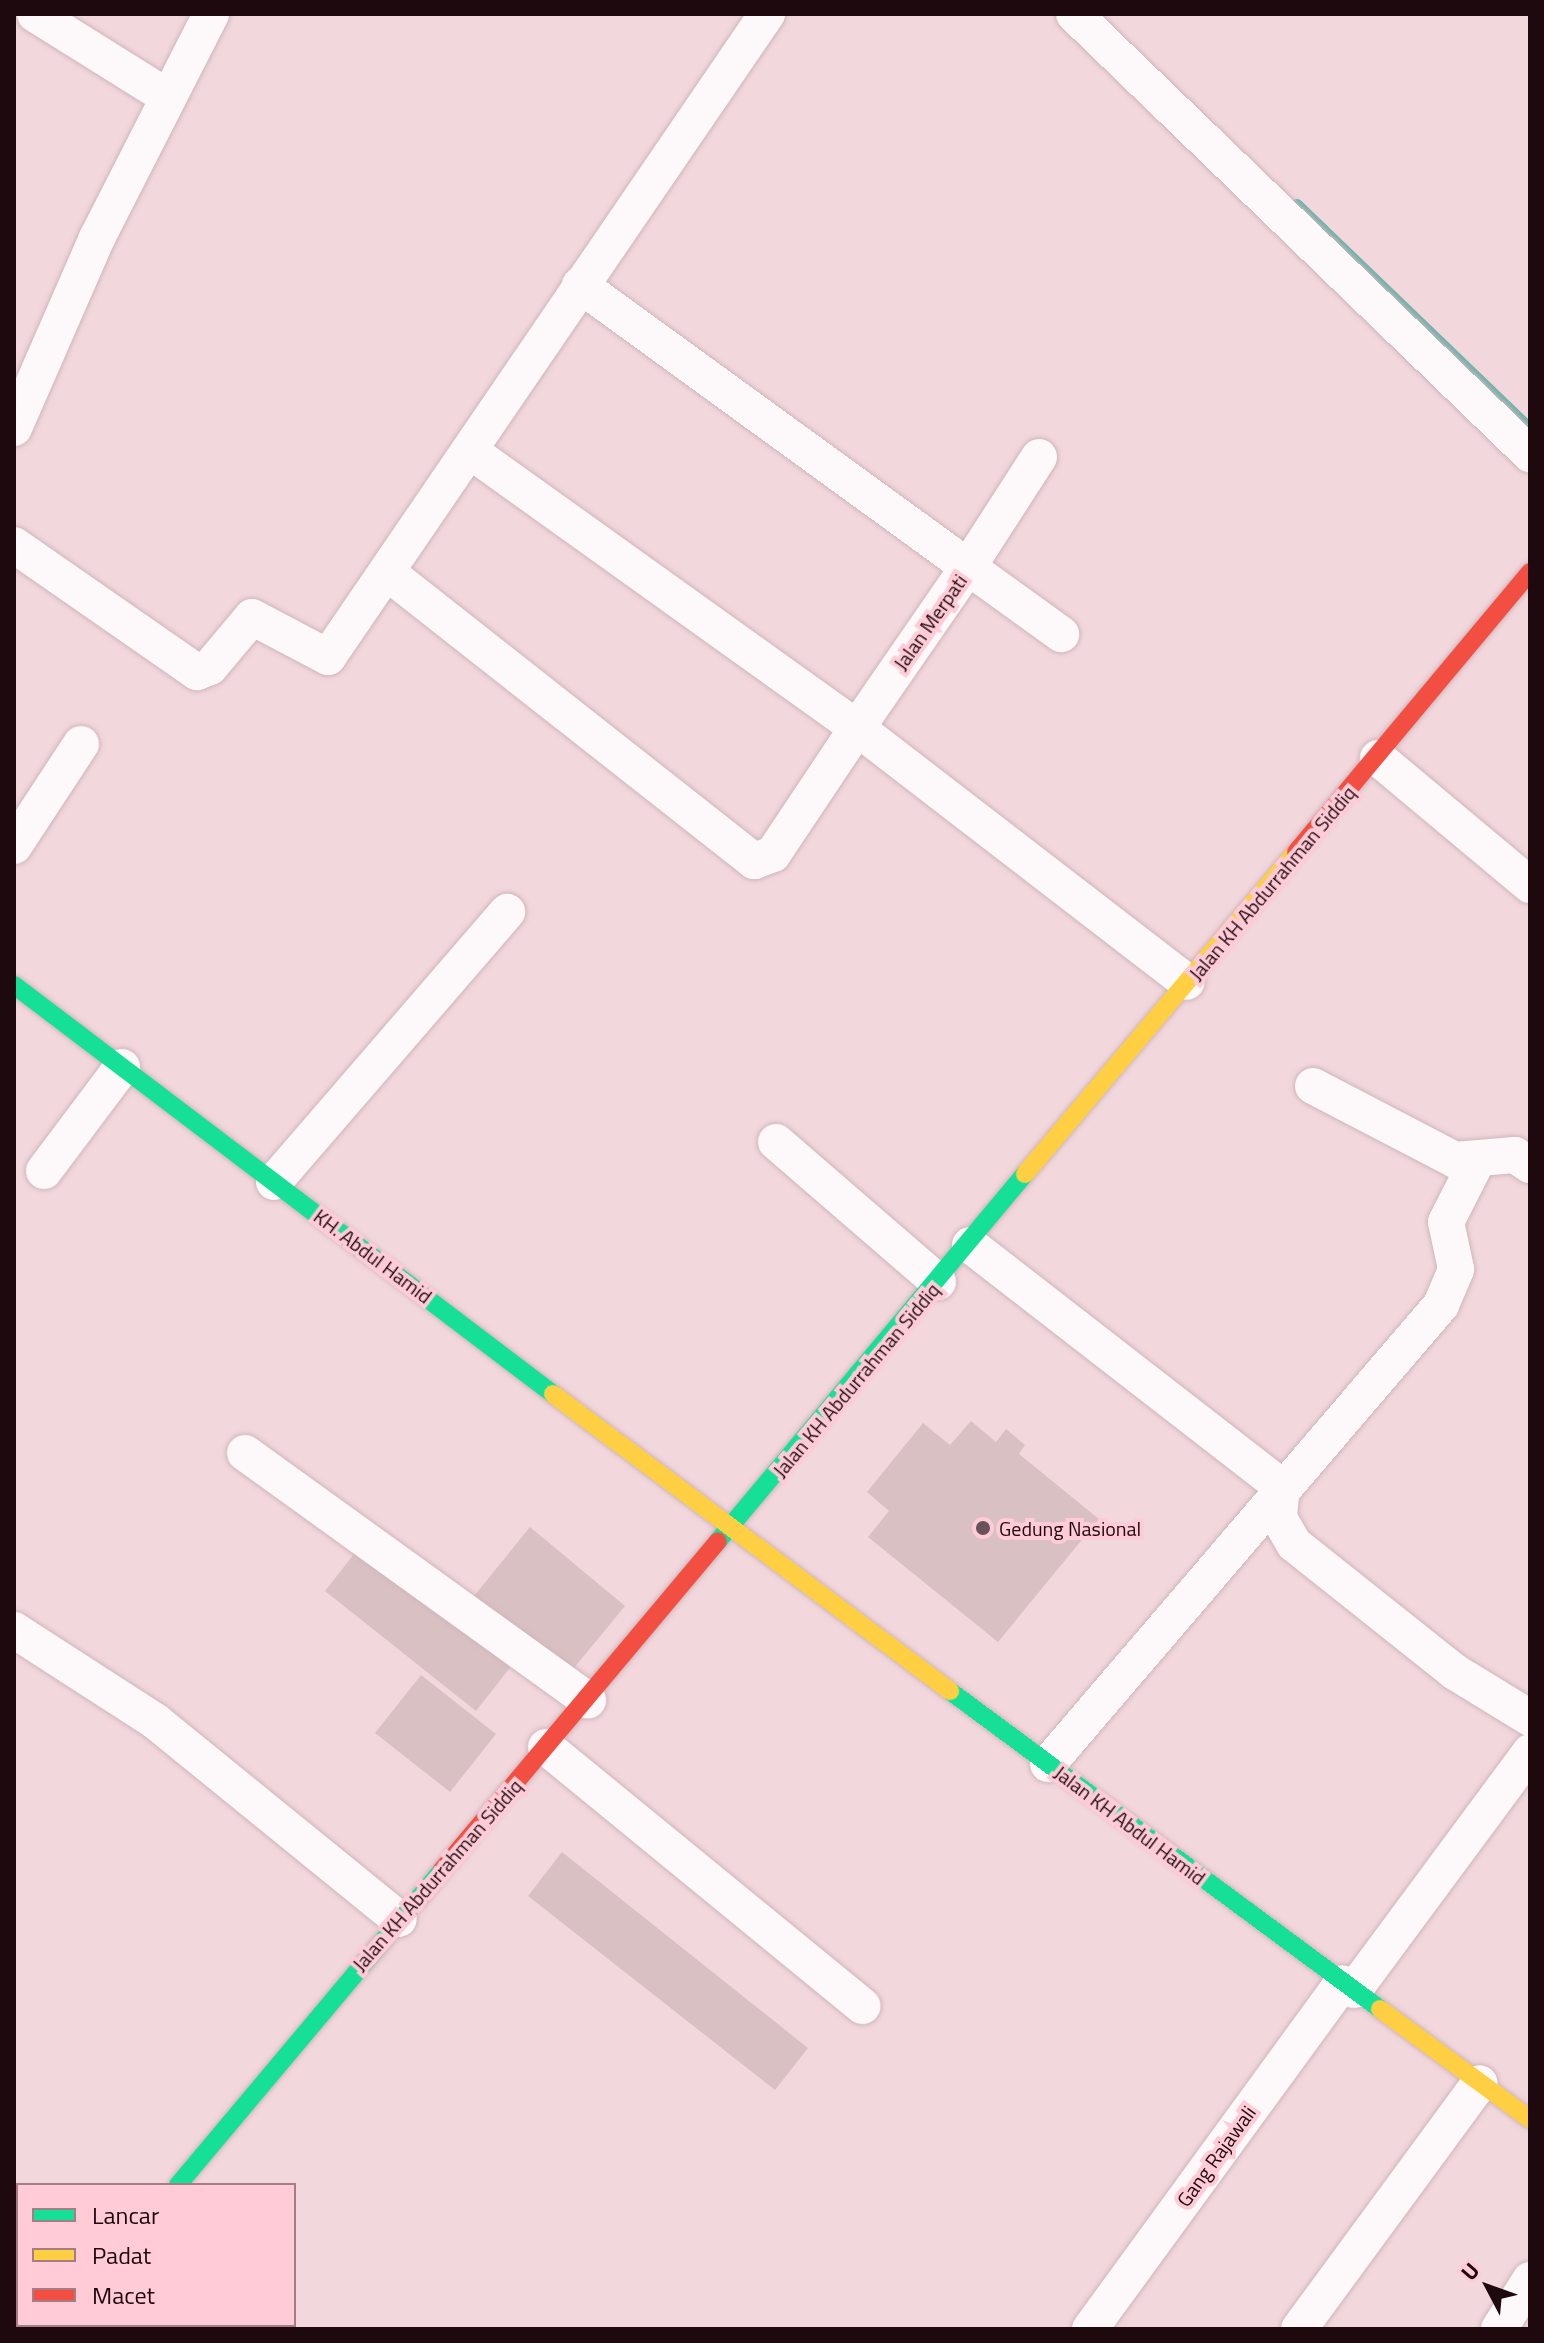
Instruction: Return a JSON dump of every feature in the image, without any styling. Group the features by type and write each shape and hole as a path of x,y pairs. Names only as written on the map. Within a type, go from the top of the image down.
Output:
{"street":[{"path":"35,14 166,96"},
{"path":"14,428 166,96 211,14"},
{"path":"14,545 202,672 252,617 328,657 767,14"},
{"path":"1074,14 1530,454"},
{"name":"Jalan Merpati","path":"388,573 754,861 773,854 968,567 580,285"},
{"path":"470,451 857,728 1187,982"},
{"path":"1039,457 968,567 1061,634"},
{"name":"Jalan KH Abdurrahman Siddiq","path":"180,2183 970,1245 1530,572"},
{"path":"14,846 81,744"},
{"path":"1378,758 1530,885"},
{"path":"274,1182 507,912"},
{"name":"KH. Abdul Hamid","path":"14,985 731,1529"},
{"path":"44,1171 122,1067"},
{"path":"1313,1086 1455,1160 1476,1163 1515,1155 1530,1165"},
{"path":"776,1142 938,1282"},
{"path":"1048,1764 1453,1285 1446,1222 1476,1163"},
{"path":"970,1245 1282,1487"},
{"path":"245,1453 588,1700"},
{"path":"1282,1487 1279,1518 1294,1544 1455,1672 1530,1718"},
{"name":"Jalan KH Abdul Hamid","path":"731,1529 1530,2119"},
{"path":"14,1630 155,1721 399,1919"},
{"path":"546,1747 863,2006"},
{"name":"Gang Rajawali","path":"1090,2329 1348,1986 1530,1752"},
{"path":"1299,2329 1480,2083"},
{"path":"1499,2329 1530,2280"}],"building":[{"name":"Gedung Nasional","path":"971,1421 996,1442 1006,1429 1025,1445 1019,1454 1099,1519 998,1642 868,1537 889,1511 867,1492 923,1423 950,1445"},
{"path":"530,1527 625,1606 569,1674 474,1596"},
{"path":"365,1540 516,1660 476,1711 325,1591"},
{"path":"421,1675 496,1734 450,1792 375,1733"},
{"path":"562,1852 808,2048 775,2090 528,1896"}],"waterway":[{"path":"1297,205 1530,429"}],"traffic: fast":[{"path":"14,985 553,1394"},
{"path":"718,1541 1025,1174"},
{"path":"950,1691 1380,2009"},
{"path":"180,2183 442,1870"}],"traffic: slow":[{"path":"1025,1174 1296,852"},
{"path":"553,1394 950,1691"},
{"path":"1380,2009 1530,2119"}],"traffic: jam":[{"path":"1296,852 1530,572"},
{"path":"442,1870 718,1541"}],"place":[{"name":"Gedung Nasional","path":"983,1528"}]}
